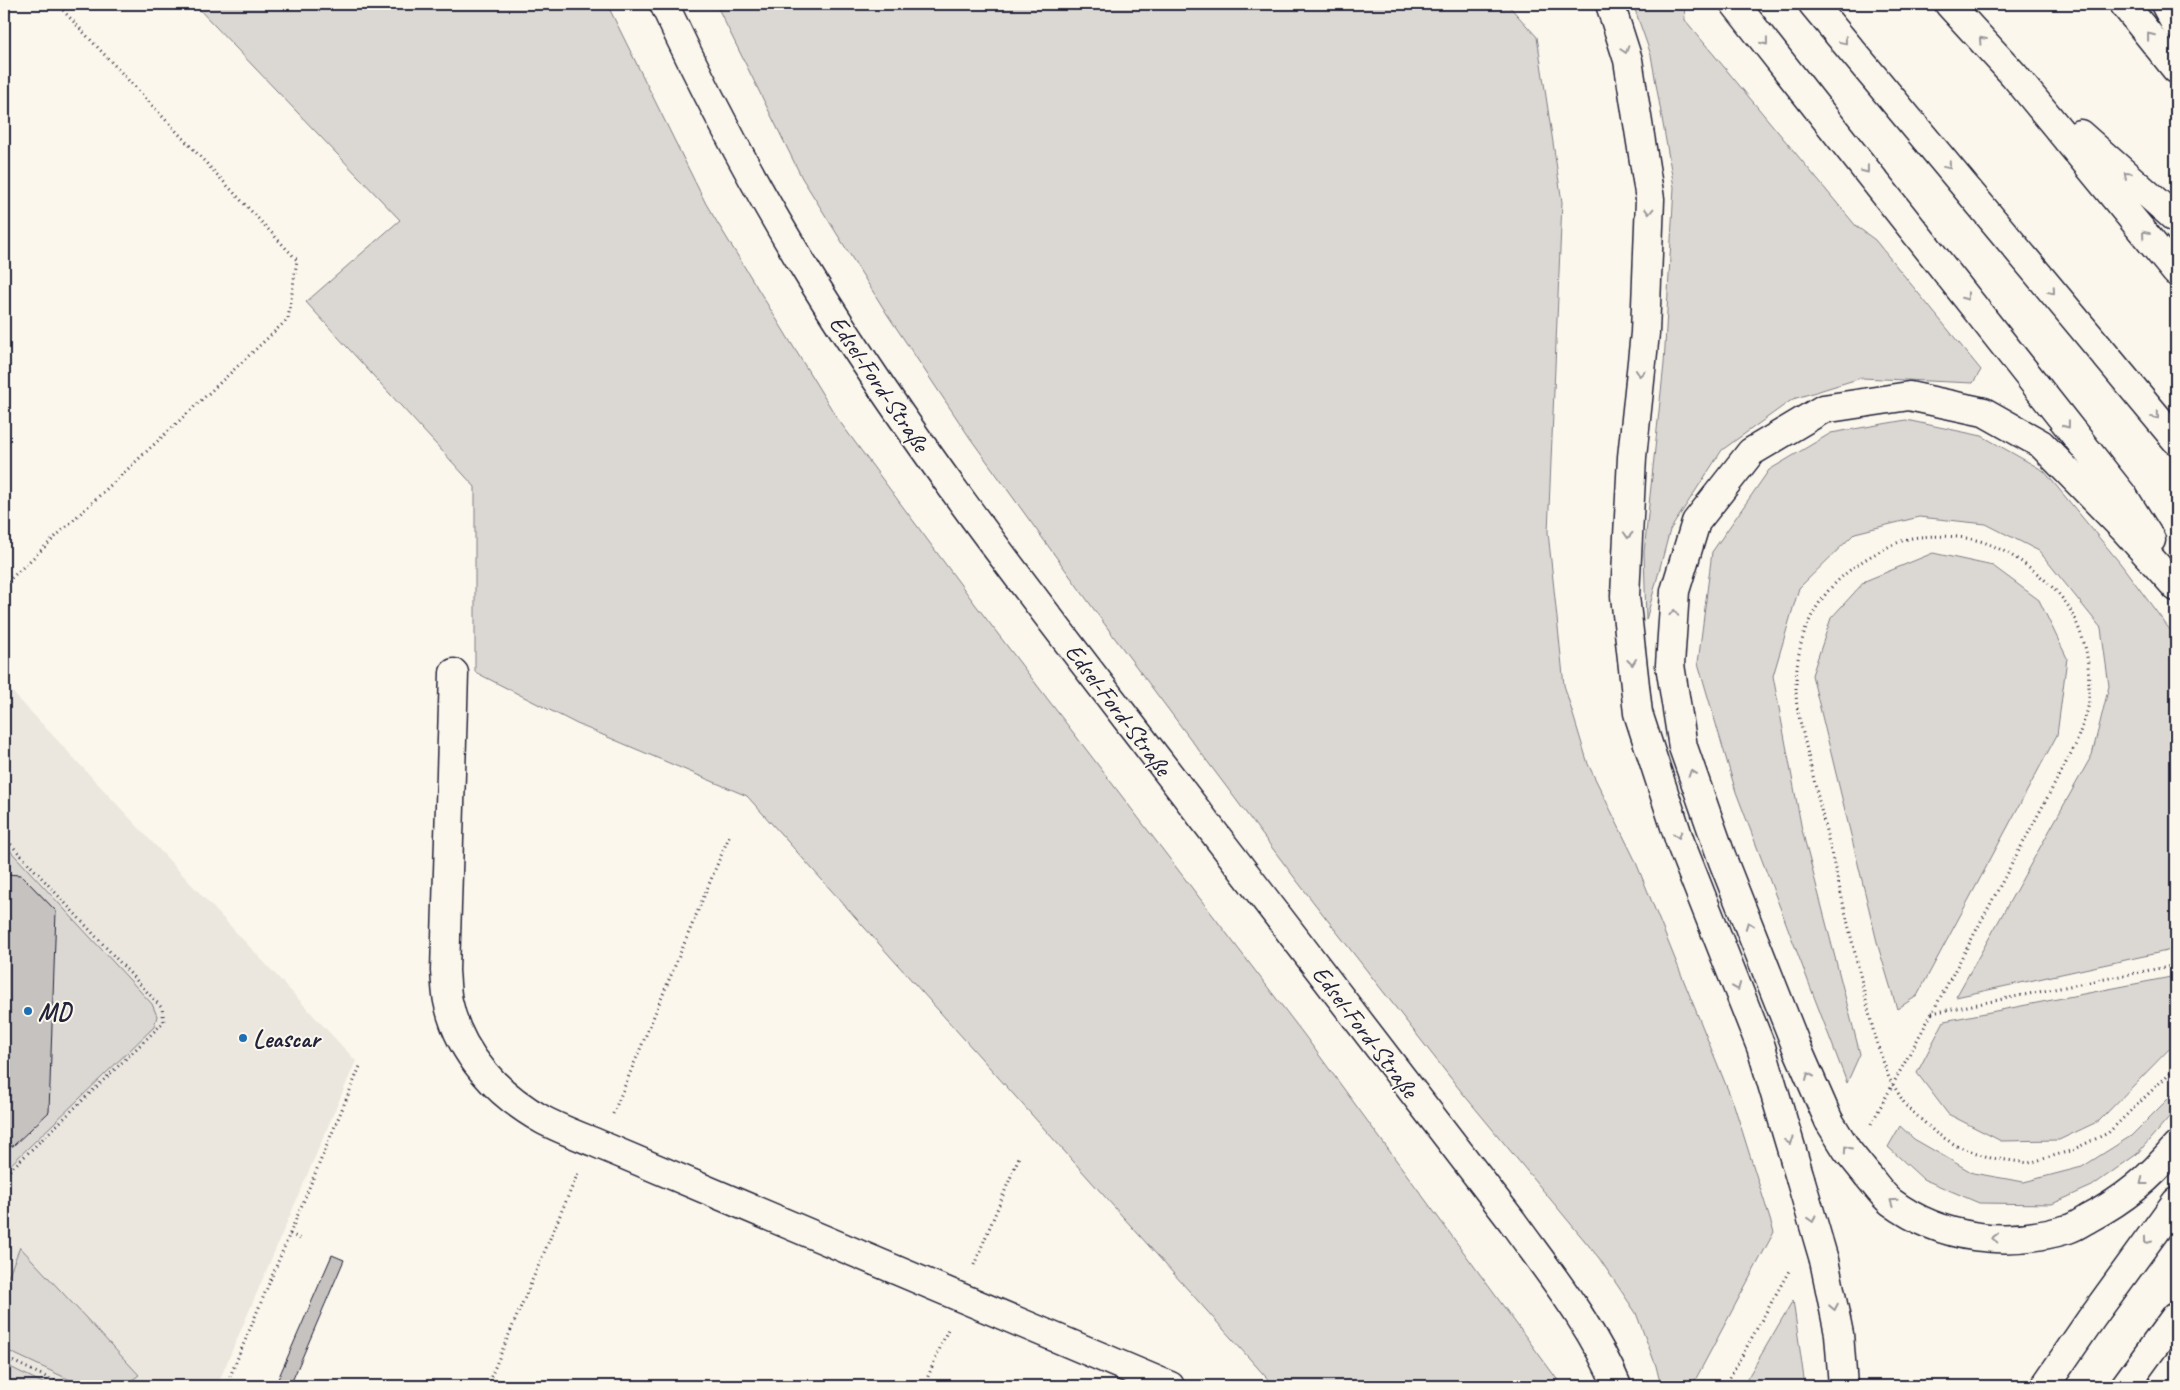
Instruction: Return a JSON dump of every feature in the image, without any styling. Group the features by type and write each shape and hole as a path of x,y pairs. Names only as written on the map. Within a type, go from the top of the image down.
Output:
{"main road":[{"name":"Edsel-Ford-Straße","path":"664,4 693,65 770,210 840,324 907,424 968,510 1042,608 1512,1221 1577,1310 1609,1367 1617,1386"},
{"path":"1610,4 1628,60 1650,199 1645,333 1632,456 1625,596 1638,713 1680,842 1761,1047 1824,1260 1839,1334 1843,1386"},
{"path":"1735,4 2124,497 2176,579"},
{"path":"1813,4 2176,440"},
{"path":"1949,4 2014,75 2176,272"},
{"path":"2124,4 2176,69"},
{"path":"2165,4 2176,25"},
{"path":"2014,75 2176,219"},
{"path":"2176,587 2124,529 2041,444 1984,412 1909,396 1824,408 1751,452 1696,522 1675,591 1670,665 1683,747 1734,888 1796,1048 1829,1121 1847,1150 1890,1201 1947,1231 1967,1236 1994,1239 2026,1237 2070,1228 2113,1206 2154,1173 2176,1147"},
{"path":"454,673 445,971 448,1001 464,1044 479,1067 504,1094 543,1120 596,1144 1170,1386"},
{"path":"2045,1386 2090,1319 2176,1202"},
{"path":"2125,1386 2176,1316"},
{"path":"2139,1386 2146,1355"}],"path":[{"path":"4,585 288,319 297,260 57,4"},
{"path":"1909,1055 2076,744 2089,702 2086,651 2068,606 2045,581 2018,560 1990,544 1956,537 1919,537 1889,546 1854,566 1830,588 1810,618 1799,648 1794,680 1797,708 1875,1038 1889,1078 1906,1106 1936,1133 1957,1146 1992,1158 2029,1163 2070,1151 2108,1133 2176,1067"},
{"path":"4,837 162,1008 164,1022 4,1176"},
{"path":"1932,1013 2176,965"},
{"path":"226,1386 362,1064"},
{"path":"290,1234 301,1239"},
{"path":"4,1248 4,1253"},
{"path":"1725,1386 1754,1335"},
{"path":"4,1357 64,1386"}],"shaded area":[{"path":"194,4 607,4 706,204 837,418 975,604 1305,1036 1562,1386 1274,1386 747,796 577,724 475,672 475,487 306,302 400,220"},
{"path":"716,4 1507,4 1537,37 1562,202 1548,532 1564,685 1588,764 1635,860 1734,1105 1774,1232 1692,1386 1661,1386 1656,1366 1636,1313 1599,1258 1460,1090 1297,881 1114,637 970,438 887,314 802,178"},
{"path":"1633,4 1684,4 1685,20 1856,226 1875,240 1981,370 1973,383 1861,378 1793,399 1722,450 1670,530 1646,620 1644,552 1664,364 1674,187 1651,55"},
{"path":"1906,420 1982,436 2044,471 2120,563 2176,638 2176,949 1956,997 2092,755 2109,686 2101,628 2039,551 1986,524 1919,517 1855,533 1799,588 1773,676 1802,830 1860,1054 1847,1083 1736,792 1698,663 1712,552 1769,470 1831,433"},
{"path":"1933,553 1993,566 2039,600 2067,658 2057,735 1917,996 1897,1009 1878,946 1812,675 1831,618 1865,581"},
{"name":"Leascar","path":"4,683 356,1061 217,1386 4,1386"},
{"path":"4,844 152,1004 157,1016 154,1027 4,1171 4,1146 13,1146 56,911 21,875 4,874"},
{"path":"2176,976 2176,1042 2099,1121 2059,1140 2001,1141 1948,1114 1917,1073 1944,1021"},
{"path":"2176,1091 2176,1109 2137,1154 2092,1186 2052,1204 1979,1203 1923,1179 1888,1147 1900,1126 1914,1139 1973,1173 2024,1182 2082,1167 2131,1136"},
{"path":"20,1247 139,1375 124,1386 83,1386 4,1349 4,1287"},
{"path":"1793,1300 1805,1386 1743,1386"},
{"path":"4,1364 49,1386 4,1386"}],"building":[{"name":"MD","path":"4,874 21,875 56,911 49,1112 13,1146 4,1146"},
{"path":"332,1255 344,1260 290,1386 275,1386"}],"place":[{"name":"MD","path":"28,1011"},
{"name":"Leascar","path":"243,1038"}]}
